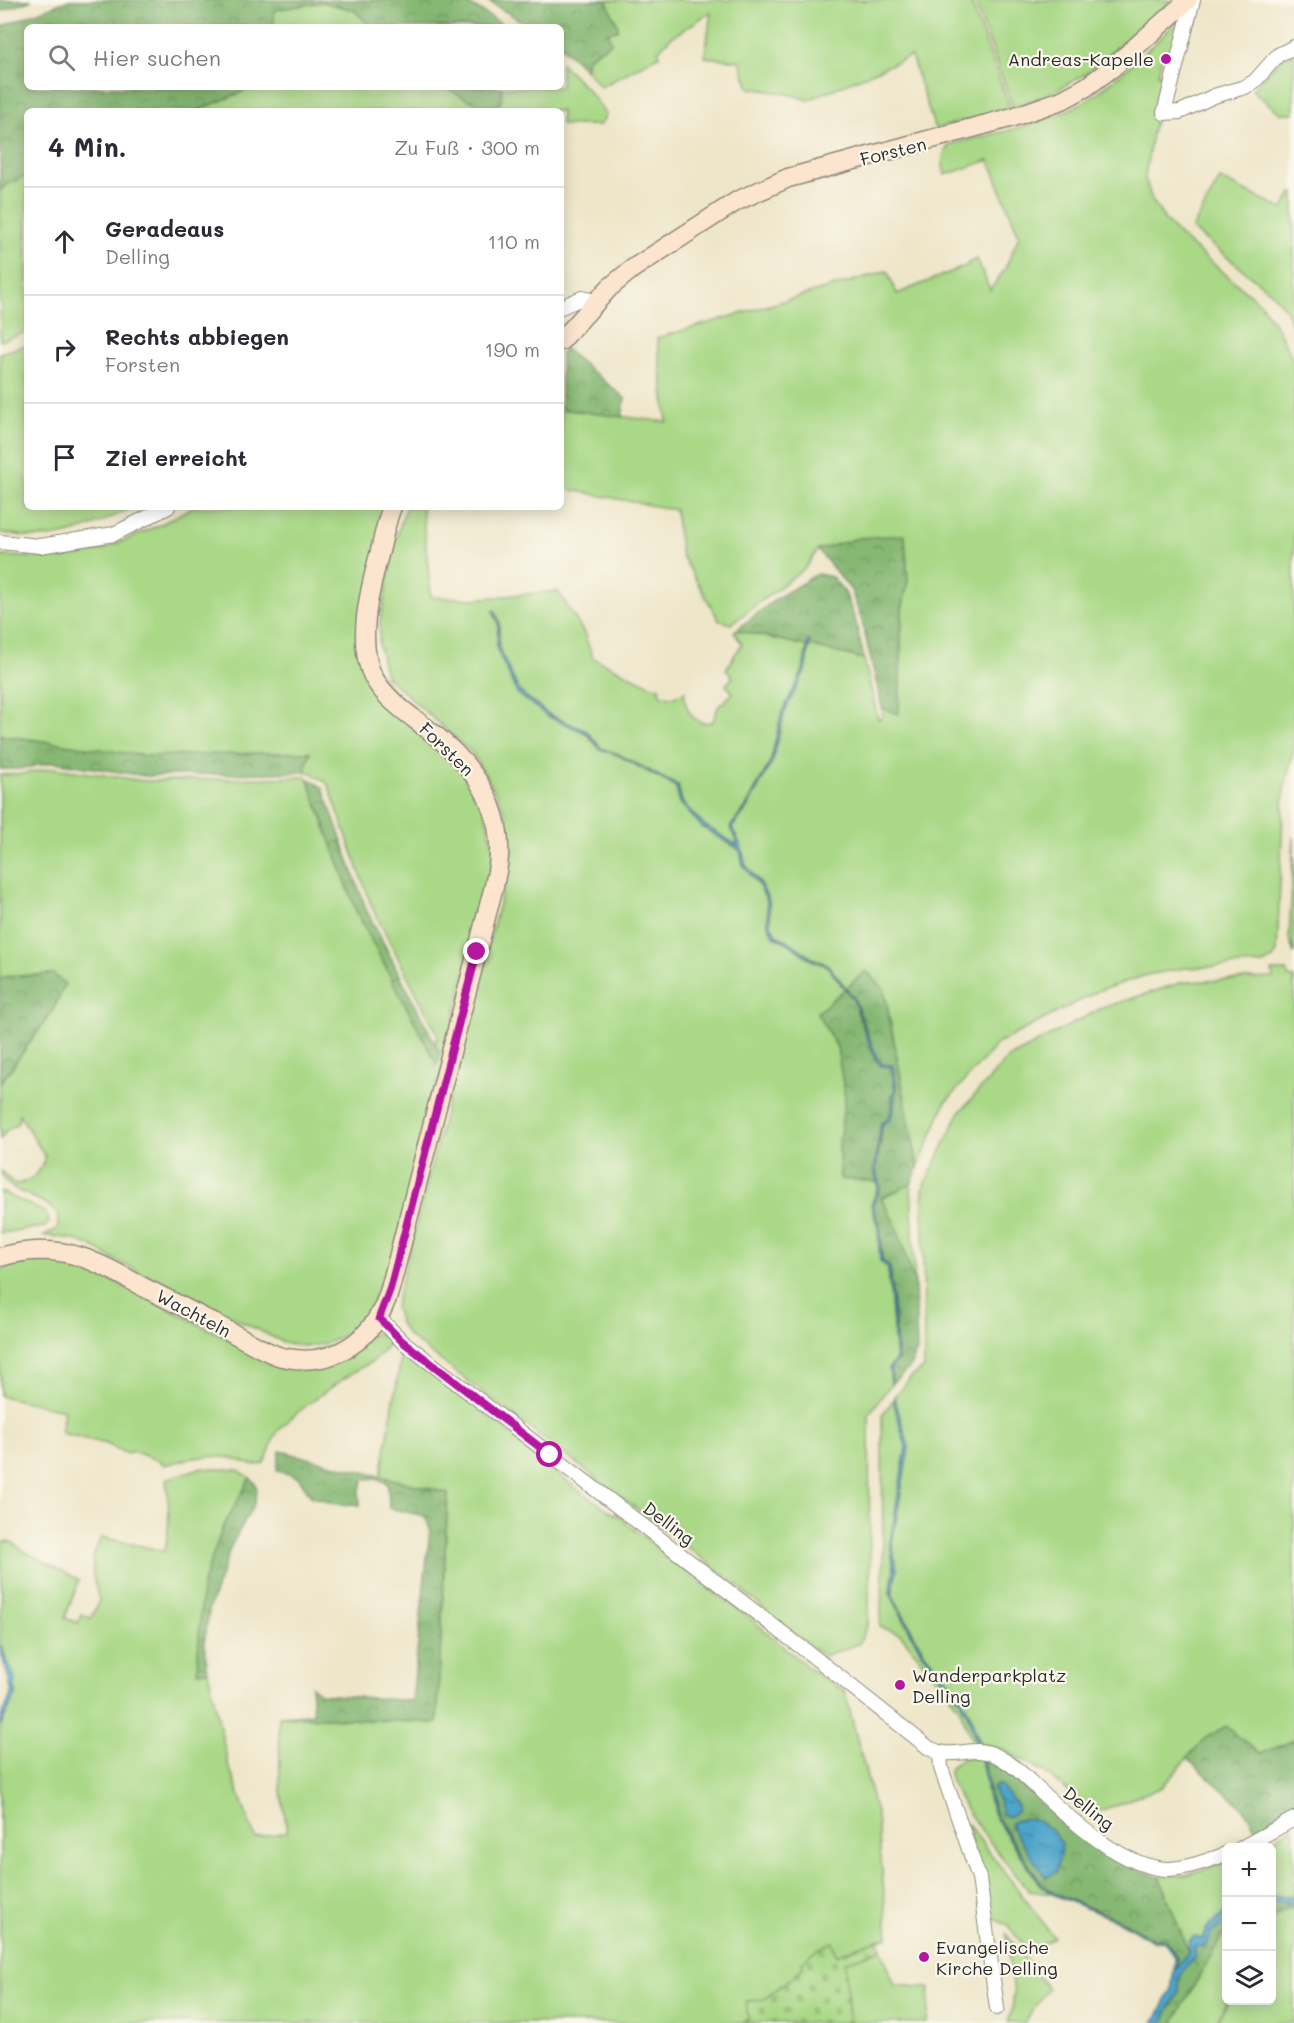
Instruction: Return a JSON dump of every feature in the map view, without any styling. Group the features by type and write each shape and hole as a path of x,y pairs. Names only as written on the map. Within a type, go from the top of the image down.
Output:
{"street":[{"path":"1191,0 1164,113 1180,112 1214,96 1245,87 1255,81 1278,54 1294,47"},
{"name":"Forsten","path":"564,338 596,301 632,269 737,201 788,178 932,141 1062,100 1086,87 1112,68 1191,0"},
{"path":"564,306 582,298 596,301"},
{"path":"0,542 40,546 114,534 162,510"},
{"name":"Forsten","path":"379,1318 390,1289 494,886 499,857 495,819 488,798 476,775 438,737 386,694 375,680 368,663 365,648 366,619 375,567 391,510"},
{"name":"Wachteln","path":"0,1257 21,1251 53,1251 80,1257 109,1269 281,1356 305,1360 344,1350 360,1340 379,1318"},
{"name":"Delling","path":"379,1318 411,1348 827,1667 928,1748 940,1753 982,1750 1000,1757 1017,1767 1055,1805 1089,1832 1116,1851 1139,1863 1167,1869 1184,1867 1222,1856"},
{"path":"940,1753 941,1768 978,1878 997,2008"},
{"path":"1251,1843 1294,1819"}],"green space":[{"path":"0,0 32,0 0,12"},
{"path":"69,0 462,0 501,24 368,24 354,10 323,2 275,10 273,24 24,24 24,90 244,90 203,108 24,108 24,176 4,186 0,191 0,27"},
{"path":"486,0 606,0 618,30 608,32 611,43 587,58 585,69 564,50 564,24 526,24"},
{"path":"606,0 970,0 1010,108 935,129 911,56 808,100 790,94 749,88 740,61 705,57 711,12 670,38 658,51 660,55 601,87 585,69 587,58 611,43 608,32 618,26"},
{"path":"974,0 1170,0 1084,75 1046,96 1013,107"},
{"path":"323,2 354,10 368,24 273,24 274,10"},
{"path":"1183,16 1175,52 1171,51 1168,57 1162,56 1158,74 1166,78 1152,133 1145,178 1152,200 1165,220 1181,237 1261,304 1279,331 1294,362 1294,750 1284,789 1277,952 1273,959 1263,964 1185,968 1147,975 1098,991 997,1044 945,1103 918,1168 884,989 866,971 846,988 828,965 812,958 789,941 777,936 770,924 769,901 760,883 745,864 742,848 732,828 747,808 773,760 784,713 805,671 809,646 864,659 878,719 883,718 882,708 899,713 902,610 908,580 818,550 805,568 731,624 719,620 681,554 675,510 564,489 564,409 667,422 657,338 887,271 897,294 968,265 977,259 990,290 1005,269 1019,236 989,160 945,175 943,159 947,148 950,144 1045,120 1081,104 1141,56"},
{"path":"1294,53 1294,113 1280,113 1252,90 1282,58"},
{"path":"564,66 606,115 600,125 564,125 564,108 203,108 244,90 451,90 483,106 490,107 502,90 564,90"},
{"path":"451,90 501,90 500,104 486,106"},
{"path":"24,176 24,333 0,341 0,191 4,186"},
{"path":"1220,179 1283,209 1291,194 1294,193 1294,328 1286,310 1272,293 1192,229"},
{"path":"24,346 24,510 127,510 91,526 58,536 35,537 0,533 0,353"},
{"path":"564,350 625,398 622,417 564,409"},
{"path":"187,510 384,510 360,651 480,791 495,856 388,1280 382,1278 369,1309 360,1322 348,1332 321,1344 305,1346 287,1344 86,1244 62,1237 44,1236 57,1229 58,1218 53,1209 13,1188 5,1181 1,1171 12,1182 18,1184 36,1175 43,1162 45,1156 19,1114 18,1123 7,1130 0,1139 0,1084 53,1010 65,984 52,974 0,977 0,775 53,768 145,781 307,777 357,913 433,1055 438,1035 372,907 328,784 310,772 305,772 310,752 147,756 0,735 0,556 64,558 102,550 162,524"},
{"path":"405,510 422,510 431,597 474,599 558,591 584,633 593,658 652,686 660,687 660,693 666,696 676,696 685,691 686,703 691,715 701,722 713,721 718,707 733,693 726,685 733,677 726,669 742,644 734,632 736,630 807,646 803,671 782,712 771,759 746,807 730,827 739,846 704,825 682,802 678,786 618,754 601,748 587,731 548,714 519,691 499,648 499,622 493,611 498,622 497,649 517,693 547,716 586,733 600,749 618,755 676,787 680,803 702,827 740,850 743,865 758,884 767,901 768,925 775,937 788,943 810,959 827,966 845,989 817,1013 837,1047 845,1097 839,1144 840,1179 877,1182 878,1187 871,1205 878,1227 880,1261 888,1268 896,1360 889,1367 891,1384 869,1414 868,1623 859,1644 824,1656 780,1623 733,1582 407,1335 399,1321 395,1306 505,880 510,851 505,812 473,754 386,676 379,646 380,622 395,542"},
{"path":"905,535 908,580 902,610 899,714 882,708 862,621 851,590 818,550 858,538"},
{"path":"817,574 832,577 845,593 856,623 864,659 809,646 808,641 807,646 736,630 777,598"},
{"path":"0,735 147,756 310,752 305,772 146,776 54,762 19,769 0,769"},
{"path":"307,777 323,788 366,909 440,1053 437,1065 357,913"},
{"path":"1294,837 1294,954 1289,938"},
{"path":"866,971 884,989 918,1168 911,1184 881,1198 896,1225 915,1284 917,1351 909,1368 892,1383 891,1367 898,1360 890,1267 882,1260 880,1227 873,1205 880,1187 876,1170 883,1124 890,1120 895,1100 895,1087 893,1066 882,1064 877,1058 854,998 846,988"},
{"path":"1272,971 1287,971 1288,977 1294,978 1294,1740 1260,1755 1204,1739 1162,1787 1095,1813 1043,1771 1002,1749 981,1744 961,1697 923,1651 892,1594 897,1571 892,1543 909,1447 894,1397 911,1377 924,1368 923,1189 959,1113 1008,1058 1102,1008 1183,982 1273,978"},
{"path":"53,974 65,984 53,1010 0,1084 0,977"},
{"path":"845,989 853,999 875,1059 881,1066 891,1067 895,1090 888,1119 881,1123 874,1170 877,1182 840,1179 839,1144 845,1097 837,1047 817,1013"},
{"path":"911,1184 915,1284 881,1198"},
{"path":"0,1191 46,1213 49,1222 44,1227 0,1233"},
{"path":"61,1261 85,1267 247,1348 280,1361 378,1333 386,1335 390,1340 372,1362 351,1374 292,1417 276,1434 263,1464 254,1465 230,1458 205,1457 164,1465 160,1461 132,1451 127,1454 107,1444 61,1433 64,1410 0,1396 0,1270 20,1262"},
{"path":"413,1354 579,1491 619,1517 705,1586 749,1617 810,1669 845,1692 877,1816 888,1937 803,1968 765,1999 744,2023 0,2023 0,1727 16,1694 14,1676 0,1644 2,1580 0,1544 6,1541 12,1542 22,1550 79,1580 65,1618 78,1623 81,1614 91,1618 99,1600 93,1576 93,1557 101,1537 164,1551 169,1506 166,1479 200,1468 238,1470 250,1478 222,1529 197,1672 208,1671 228,1764 255,1838 287,1832 280,1784 279,1716 437,1723 448,1493 381,1476 401,1358"},
{"path":"893,1400 906,1447 890,1543 894,1570 890,1593 921,1652 959,1699 967,1713 976,1742 971,1738 959,1707 900,1634 880,1627 883,1575 882,1416"},
{"path":"280,1451 448,1493 437,1723 282,1716 313,1713 311,1686 321,1694 412,1701 430,1529 425,1516 389,1508 388,1484 377,1478 364,1479 359,1492 360,1505 335,1504 311,1496 298,1477 277,1470"},
{"path":"250,1478 257,1490 255,1502 231,1546 210,1606 204,1643 208,1671 197,1672 202,1586 222,1529"},
{"path":"1226,1726 1260,1754 1294,1740 1294,1806 1255,1828 1244,1809 1187,1758 1204,1739"},
{"path":"962,1758 981,1758 988,1798 995,1817 1040,1885 1052,1894 1029,1891 969,1814 951,1782 949,1771 952,1765"},
{"path":"983,1758 1001,1765 1062,1822 1093,1845 1129,1867 1159,1876 1188,1951 1175,1970 1177,1958 1166,1940 1154,1940 1126,1923 1053,1893 1042,1884 996,1816"},
{"path":"967,1823 1054,1937 1030,1953 1008,1926 988,1914"},
{"path":"1294,1827 1294,1896 1276,1896 1276,1843 1267,1843"},
{"path":"1222,1863 1222,1915 1206,1929 1202,1939 1189,1941 1188,1951 1159,1876 1185,1875"},
{"path":"1276,1902 1294,1904 1294,1908 1288,1907 1276,1915"},
{"path":"1288,1907 1294,1908 1294,2023 1217,2023 1227,2005 1276,2005 1276,1915"},
{"path":"1222,1926 1222,1936 1173,2023 1163,2023 1179,1993 1180,1974 1195,1957 1195,1946 1205,1947 1211,1933"},
{"path":"1006,1934 1048,1988 1024,2023 1008,2022 1014,1993"},
{"path":"1222,1936 1222,2005 1225,2005 1215,2023 1173,2023"},
{"path":"878,1940 881,1949 845,1962 849,2023 744,2023 748,2018 746,2001 765,1999 803,1968 802,1962 818,1949 833,1942 836,1955"},
{"path":"881,1949 895,1985 930,1988 927,2023 849,2023 845,1962"}],"water":[{"path":"495,610 499,622 499,648 519,691 548,714 587,731 601,748 618,754 678,786 682,802 704,825 738,846 730,827 746,807 771,760 782,712 803,671 808,641 810,641 805,671 784,713 773,760 747,808 732,828 742,848 745,864 760,883 769,901 770,924 777,936 789,941 812,958 828,965 854,998 877,1058 882,1064 893,1065 897,1090 890,1120 882,1124 876,1170 880,1187 873,1205 880,1227 882,1260 890,1267 898,1361 891,1367 891,1384 889,1367 896,1360 888,1268 880,1261 878,1227 871,1205 878,1187 874,1170 881,1122 888,1118 892,1109 892,1096 895,1089 891,1067 881,1066 875,1059 853,999 827,966 810,959 788,943 775,937 768,925 767,901 758,884 743,865 740,850 702,827 680,803 676,787 618,755 600,749 586,733 547,716 517,693 497,649 498,622 493,611"},
{"path":"894,1397 909,1447 892,1543 897,1571 892,1594 923,1651 961,1697 969,1712 979,1742 976,1742 967,1713 959,1699 921,1652 890,1593 894,1570 890,1543 906,1447"},
{"path":"0,1644 14,1676 16,1695 0,1727 11,1691"},
{"path":"981,1758 983,1758 996,1816 1041,1884 1053,1893 1126,1923 1154,1940 1160,1938 1166,1940 1177,1958 1176,1968 1188,1953 1189,1941 1194,1936 1202,1939 1206,1929 1222,1915 1222,1926 1211,1933 1205,1947 1195,1946 1195,1957 1180,1974 1179,1993 1163,2023 1154,2023 1171,1991 1175,1959 1165,1942 1160,1940 1154,1942 1125,1924 1052,1894 1040,1885 995,1817 988,1798"},
{"path":"999,1784 1018,1806 1017,1812 1008,1817 1003,1814 993,1788"},
{"path":"1029,1818 1044,1824 1062,1843 1057,1871 1046,1878 1010,1825 1013,1821"},
{"path":"1276,1896 1294,1896 1294,1904 1276,1902"}],"place":[{"name":"Andreas-Kapelle","path":"1166,59"},
{"name":"Wanderparkplatz Delling","path":"900,1685"},
{"name":"Evangelische Kirche Delling","path":"924,1957"}],"route":[{"path":"477,952 390,1289 379,1318 402,1341 550,1455"}]}
